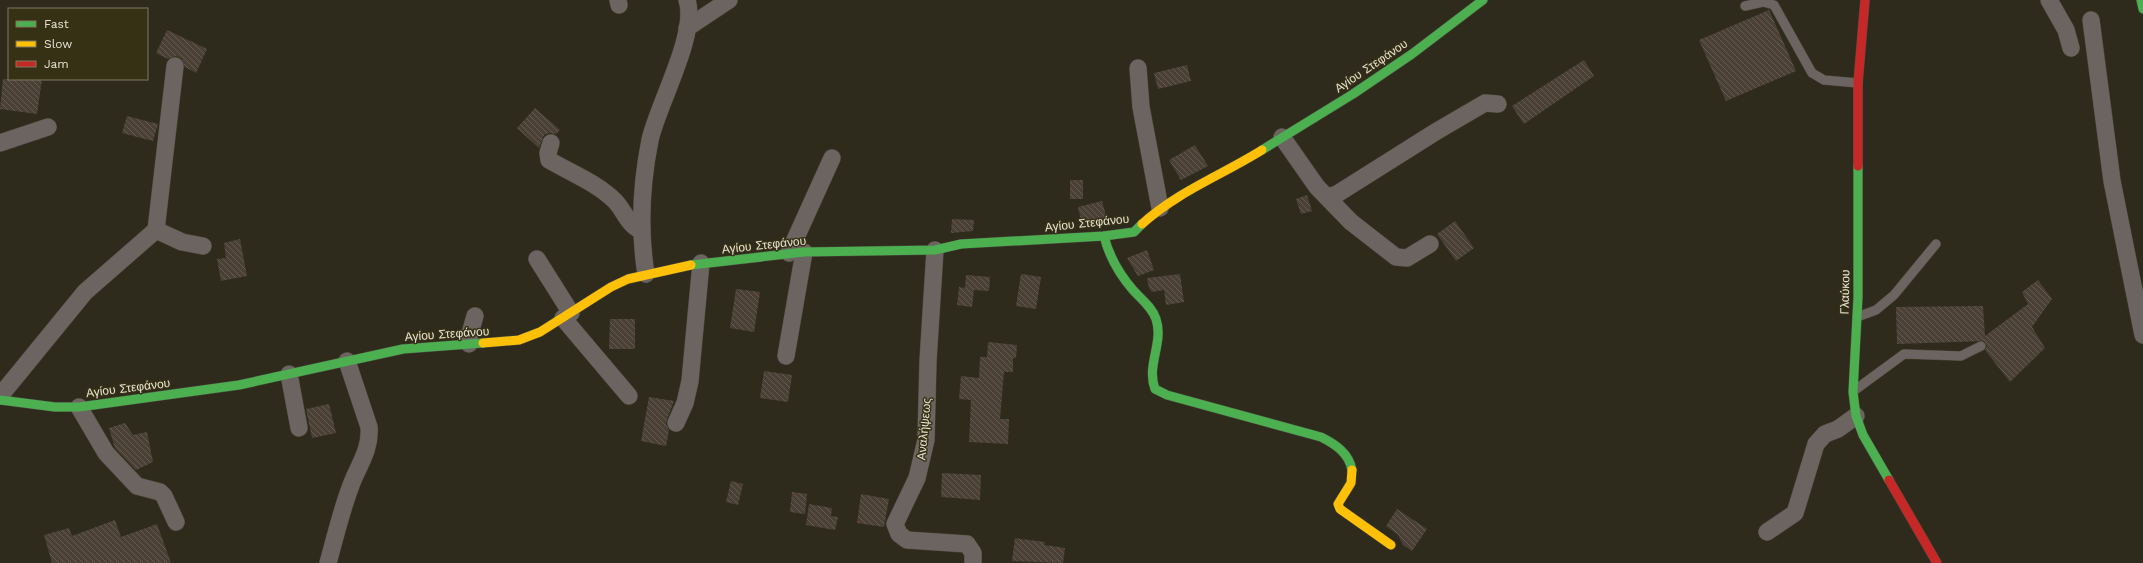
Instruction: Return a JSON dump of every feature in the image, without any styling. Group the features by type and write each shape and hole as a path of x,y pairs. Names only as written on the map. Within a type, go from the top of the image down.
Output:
{"street":[{"path":"646,274 641,230 642,197 650,140 687,28 688,11 686,0"},
{"path":"687,28 729,0"},
{"name":"Αγίου Στεφάνου","path":"0,400 55,407 79,406 204,391 403,349 519,340 540,332 620,283 646,274 701,263 797,252 935,250 961,244 1104,236 1134,232 1160,208 1176,197 1238,165 1386,72 1468,5 1483,0"},
{"name":"Γλαύκου","path":"1865,0 1858,83 1857,316 1856,358 1852,392 1856,416 1863,435 1936,563"},
{"path":"2049,0 2064,26 2072,48"},
{"path":"2141,0 2143,9"},
{"path":"2091,20 2112,181 2143,335"},
{"path":"0,396 85,292 156,230 175,66"},
{"path":"1138,68 1141,107 1160,208"},
{"path":"1329,196 1337,194 1437,131 1485,103 1498,104"},
{"path":"0,143 48,127"},
{"path":"1282,137 1317,187 1329,196 1352,222 1396,257 1407,258 1430,244"},
{"path":"550,143 548,152 549,160 598,188 615,201 636,228 641,230"},
{"path":"786,356 797,252 832,158"},
{"path":"156,230 182,242 203,246"},
{"path":"1104,236 1109,251 1129,284 1156,319 1157,332 1151,380 1155,390 1167,395 1321,437 1333,443 1342,450 1352,471 1350,484 1338,504 1340,509 1390,545"},
{"name":"Αναλήψεως","path":"935,250 928,361 926,440 917,478 897,517 896,528 902,538 911,541 967,544 973,553 973,563"},
{"path":"537,259 567,315 629,396"},
{"path":"676,423 685,403 690,380 701,263"},
{"path":"469,344 469,337 475,316"},
{"path":"328,563 350,488 368,448 370,437 369,427 347,361"},
{"path":"289,374 300,428"},
{"path":"79,406 87,424 106,453 137,486 160,492 164,496 176,522"},
{"path":"1767,532 1795,513 1816,444 1825,434 1838,428 1856,416"}],"lane":[{"path":"1744,6 1763,2 1774,5 1812,73 1824,80 1858,83"},
{"path":"1857,316 1876,310 1894,295 1936,244"},
{"path":"1852,392 1904,354 1961,356 1981,346"}],"building":[{"path":"1769,10 1796,71 1726,101 1699,40"},
{"path":"167,30 207,49 196,73 185,67 181,58 176,56 168,59 156,53"},
{"path":"1584,60 1594,76 1524,124 1512,106"},
{"path":"1187,65 1191,81 1158,89 1154,73"},
{"path":"3,79 42,80 37,114 0,109"},
{"path":"535,108 560,130 556,134 549,133 544,135 539,148 517,128"},
{"path":"127,116 158,124 153,141 122,133"},
{"path":"1195,145 1208,166 1181,180 1169,160"},
{"path":"1070,180 1083,180 1083,199 1070,199"},
{"path":"1307,195 1312,211 1301,214 1296,199"},
{"path":"1102,201 1108,223 1082,225 1078,207"},
{"path":"952,219 974,220 973,231 951,233"},
{"path":"1455,221 1474,248 1456,261 1437,234"},
{"path":"240,239 247,276 221,281 217,259 226,258 224,243"},
{"path":"1147,250 1154,270 1138,276 1127,258"},
{"path":"1021,274 1041,277 1036,309 1016,306"},
{"path":"1180,274 1184,302 1166,305 1164,290 1152,292 1149,288 1147,278"},
{"path":"966,275 990,277 989,291 974,290 972,307 957,305 959,287 965,288"},
{"path":"2038,280 2052,299 2032,327 2045,348 2010,382 1985,350 1987,346 1984,341 1897,344 1896,307 1983,306 1985,336 2028,304 2022,292"},
{"path":"736,289 760,292 754,332 730,328"},
{"path":"610,319 635,319 635,349 609,349"},
{"path":"988,342 1017,345 1016,358 1013,358 1013,372 1004,372 1000,419 1009,419 1008,444 969,442 971,400 959,399 961,376 979,378 980,357 987,357"},
{"path":"764,371 792,375 788,402 760,398"},
{"path":"649,397 674,401 666,424 669,430 666,446 641,441"},
{"path":"329,404 336,433 312,438 306,409"},
{"path":"125,423 133,435 147,432 153,462 136,470 115,448 109,428"},
{"path":"942,473 981,475 980,500 941,497"},
{"path":"731,481 743,484 738,505 726,502"},
{"path":"792,492 807,494 805,514 790,512"},
{"path":"861,494 889,499 884,527 857,523"},
{"path":"809,504 832,508 831,516 838,517 835,530 806,525"},
{"path":"1397,509 1427,529 1412,551 1403,545 1398,535 1386,526"},
{"path":"115,520 121,537 157,524 171,563 52,563 44,535 69,528 72,536"},
{"path":"1015,538 1045,542 1044,545 1065,548 1063,563 1012,561"}],"traffic: fast":[{"path":"1262,150 1353,94 1412,54 1483,0"},
{"path":"2141,0 2143,9"},
{"path":"1858,166 1858,297 1853,392 1856,416 1863,435 1889,480"},
{"path":"691,265 804,252 935,250 961,244 1104,236 1134,232 1142,224"},
{"path":"1104,236 1119,272 1149,307 1156,319 1158,337 1152,371 1155,389 1167,395 1321,437 1336,446 1345,454 1352,470"},
{"path":"0,400 55,407 79,407 239,385 403,349 483,343"}],"traffic: slow":[{"path":"1142,224 1170,202 1262,150"},
{"path":"483,343 519,340 540,332 611,287 628,279 691,265"},
{"path":"1352,470 1351,483 1338,504 1340,509 1391,545"}],"traffic: jam":[{"path":"1858,166 1858,83 1865,0"},
{"path":"1889,480 1937,563"}]}
